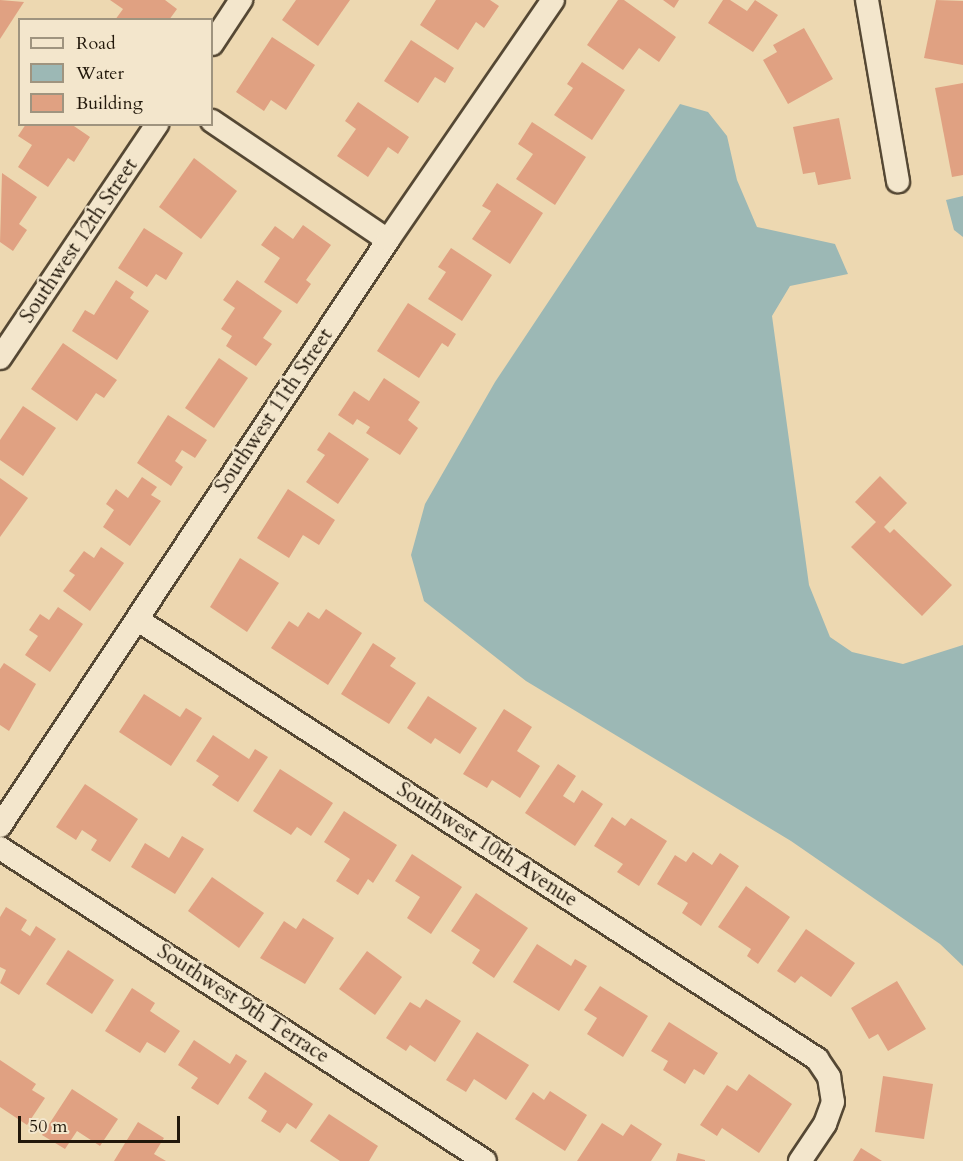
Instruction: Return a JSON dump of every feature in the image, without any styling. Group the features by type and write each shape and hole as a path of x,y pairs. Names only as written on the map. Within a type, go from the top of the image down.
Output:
{"street":[{"path":"213,42 241,0"},
{"name":"Southwest 11th Street","path":"0,826 388,240 553,0"},
{"path":"867,0 898,181"},
{"path":"213,122 388,240"},
{"name":"Southwest 12th Street","path":"0,358 156,126"},
{"name":"Southwest 10th Avenue","path":"138,620 817,1059 829,1077 833,1102 825,1124 800,1161"},
{"name":"Southwest 9th Terrace","path":"0,848 485,1161"}],"water":[{"path":"680,104 708,112 727,136 737,180 757,227 835,244 848,274 790,286 772,316 809,585 830,637 852,652 903,664 963,645 963,966 940,944 791,841 526,681 424,601 411,555 425,504 495,382"},
{"path":"963,196 963,237 954,230 946,200"}],"building":[{"path":"0,0 24,2 0,39"},
{"path":"110,0 165,0 177,9 170,18 116,18 123,9"},
{"path":"296,0 350,0 318,46 282,20"},
{"path":"436,0 490,0 499,6 484,28 476,22 458,50 420,25"},
{"path":"618,0 624,0 676,37 659,62 639,48 623,70 587,45"},
{"path":"663,0 679,0 674,8"},
{"path":"723,0 730,0 747,11 755,0 778,15 753,52 708,23"},
{"path":"936,0 963,1 963,65 924,58"},
{"path":"804,28 833,79 788,104 763,60 777,52 773,45"},
{"path":"272,37 315,65 286,110 271,100 264,111 236,92"},
{"path":"411,40 454,68 445,83 435,77 418,103 384,81"},
{"path":"582,62 625,90 592,140 554,115 573,88 567,84"},
{"path":"963,83 963,175 952,177 935,88"},
{"path":"358,102 409,137 398,154 388,147 368,177 337,156 356,129 345,121"},
{"path":"839,118 851,179 818,185 815,172 803,174 793,127"},
{"path":"532,122 586,157 555,205 516,179 533,154 518,144"},
{"path":"25,126 74,126 90,137 74,162 68,158 48,187 18,167 32,145 18,136"},
{"path":"194,158 237,191 201,239 159,207"},
{"path":"2,173 37,197 19,224 27,230 13,251 0,242"},
{"path":"497,183 543,213 510,264 472,239 491,211 482,206"},
{"path":"303,225 331,245 306,280 311,284 297,304 264,282 280,258 261,245 275,226 293,239"},
{"path":"144,228 183,253 166,280 156,274 147,287 118,268"},
{"path":"451,248 492,275 462,321 428,299 446,272 438,267"},
{"path":"116,280 134,292 130,298 149,311 117,360 72,331 85,310 94,315"},
{"path":"237,280 282,311 263,338 272,344 256,366 226,346 232,336 221,329 235,308 223,300"},
{"path":"408,303 456,334 448,347 442,343 419,378 377,351"},
{"path":"63,343 117,380 104,398 96,393 77,421 31,389"},
{"path":"219,358 248,378 214,428 185,408"},
{"path":"384,378 420,402 408,420 418,428 400,455 366,433 370,427 357,419 353,425 338,415 354,391 369,401"},
{"path":"23,406 56,428 23,476 0,460 0,440"},
{"path":"168,415 207,440 195,458 182,450 175,461 183,467 171,486 137,463"},
{"path":"329,432 369,459 338,504 306,482 325,455 317,450"},
{"path":"880,476 907,503 884,527 890,533 894,529 952,585 922,616 851,547 876,522 855,502"},
{"path":"142,477 157,487 151,495 161,501 130,546 103,527 114,510 106,504 116,489 128,498"},
{"path":"0,478 28,498 0,537"},
{"path":"288,489 335,520 319,545 303,535 289,558 257,538"},
{"path":"101,547 124,563 90,611 63,591 75,575 69,571 84,551 94,558"},
{"path":"240,558 279,583 247,632 210,607"},
{"path":"58,607 83,624 50,672 25,655 38,636 29,630 40,614 49,620"},
{"path":"326,609 362,633 328,685 271,648 289,621 298,627 308,612 319,619"},
{"path":"373,643 396,658 390,666 416,683 389,724 341,694"},
{"path":"4,663 36,684 9,731 0,725 0,669"},
{"path":"144,694 180,717 186,708 202,718 171,766 119,732"},
{"path":"428,696 477,728 460,754 435,738 431,744 407,728"},
{"path":"504,709 532,727 517,751 540,766 520,798 492,780 487,788 463,774"},
{"path":"213,735 249,759 255,749 268,757 238,802 212,785 219,776 196,761"},
{"path":"558,764 576,776 563,796 574,803 582,790 603,804 575,846 525,813"},
{"path":"280,769 333,803 311,836 297,827 291,835 253,811"},
{"path":"85,784 138,819 110,862 91,850 97,840 82,830 76,840 56,827"},
{"path":"344,811 397,845 373,883 368,879 358,895 336,881 350,859 324,842"},
{"path":"612,817 625,826 631,818 667,841 639,886 617,872 623,864 594,846"},
{"path":"182,836 204,849 175,894 131,867 145,843 169,858"},
{"path":"693,852 712,865 720,853 739,866 701,926 682,913 688,903 657,884 675,855 686,862"},
{"path":"412,854 462,887 431,934 407,918 420,897 395,881"},
{"path":"212,877 264,913 239,948 188,911"},
{"path":"746,886 790,917 758,964 747,956 751,949 718,927"},
{"path":"476,893 528,928 494,978 472,963 480,950 451,931"},
{"path":"6,907 27,920 21,930 30,936 36,926 56,939 19,995 0,983 6,970 0,967 0,917"},
{"path":"303,918 334,938 305,984 260,958 284,921 296,929"},
{"path":"806,929 855,963 831,997 801,976 795,983 777,971"},
{"path":"537,944 571,966 575,959 587,966 559,1011 513,982"},
{"path":"68,950 114,980 92,1014 46,984"},
{"path":"367,951 402,977 375,1015 339,989"},
{"path":"897,981 926,1029 888,1051 878,1034 869,1039 851,1008"},
{"path":"600,986 648,1016 623,1057 587,1034 597,1018 584,1010"},
{"path":"132,988 155,1003 150,1011 180,1031 165,1053 147,1042 140,1053 105,1031"},
{"path":"426,999 461,1021 435,1062 410,1045 406,1051 386,1038 410,1002 420,1008"},
{"path":"669,1022 718,1053 704,1075 694,1069 685,1084 663,1070 668,1061 651,1051"},
{"path":"477,1032 529,1065 506,1100 474,1079 466,1092 446,1080"},
{"path":"194,1040 230,1064 236,1054 247,1061 218,1105 191,1088 198,1078 178,1065"},
{"path":"0,1060 36,1084 32,1090 45,1098 27,1125 0,1107"},
{"path":"265,1072 313,1104 296,1129 287,1123 280,1133 261,1121 267,1111 248,1098"},
{"path":"749,1074 792,1104 759,1153 722,1128 717,1136 700,1125 727,1085 737,1091"},
{"path":"883,1076 933,1084 924,1139 875,1132"},
{"path":"72,1089 118,1119 100,1146 77,1131 65,1149 42,1135"},
{"path":"550,1091 587,1115 565,1151 515,1119 533,1092 544,1100"},
{"path":"329,1114 378,1146 369,1161 340,1161 310,1141"},
{"path":"138,1122 164,1138 154,1154 166,1161 114,1161"},
{"path":"602,1123 623,1136 631,1124 662,1144 651,1161 577,1161"},
{"path":"861,1148 882,1161 853,1161"},
{"path":"678,1153 705,1160 705,1161 676,1161"}]}
